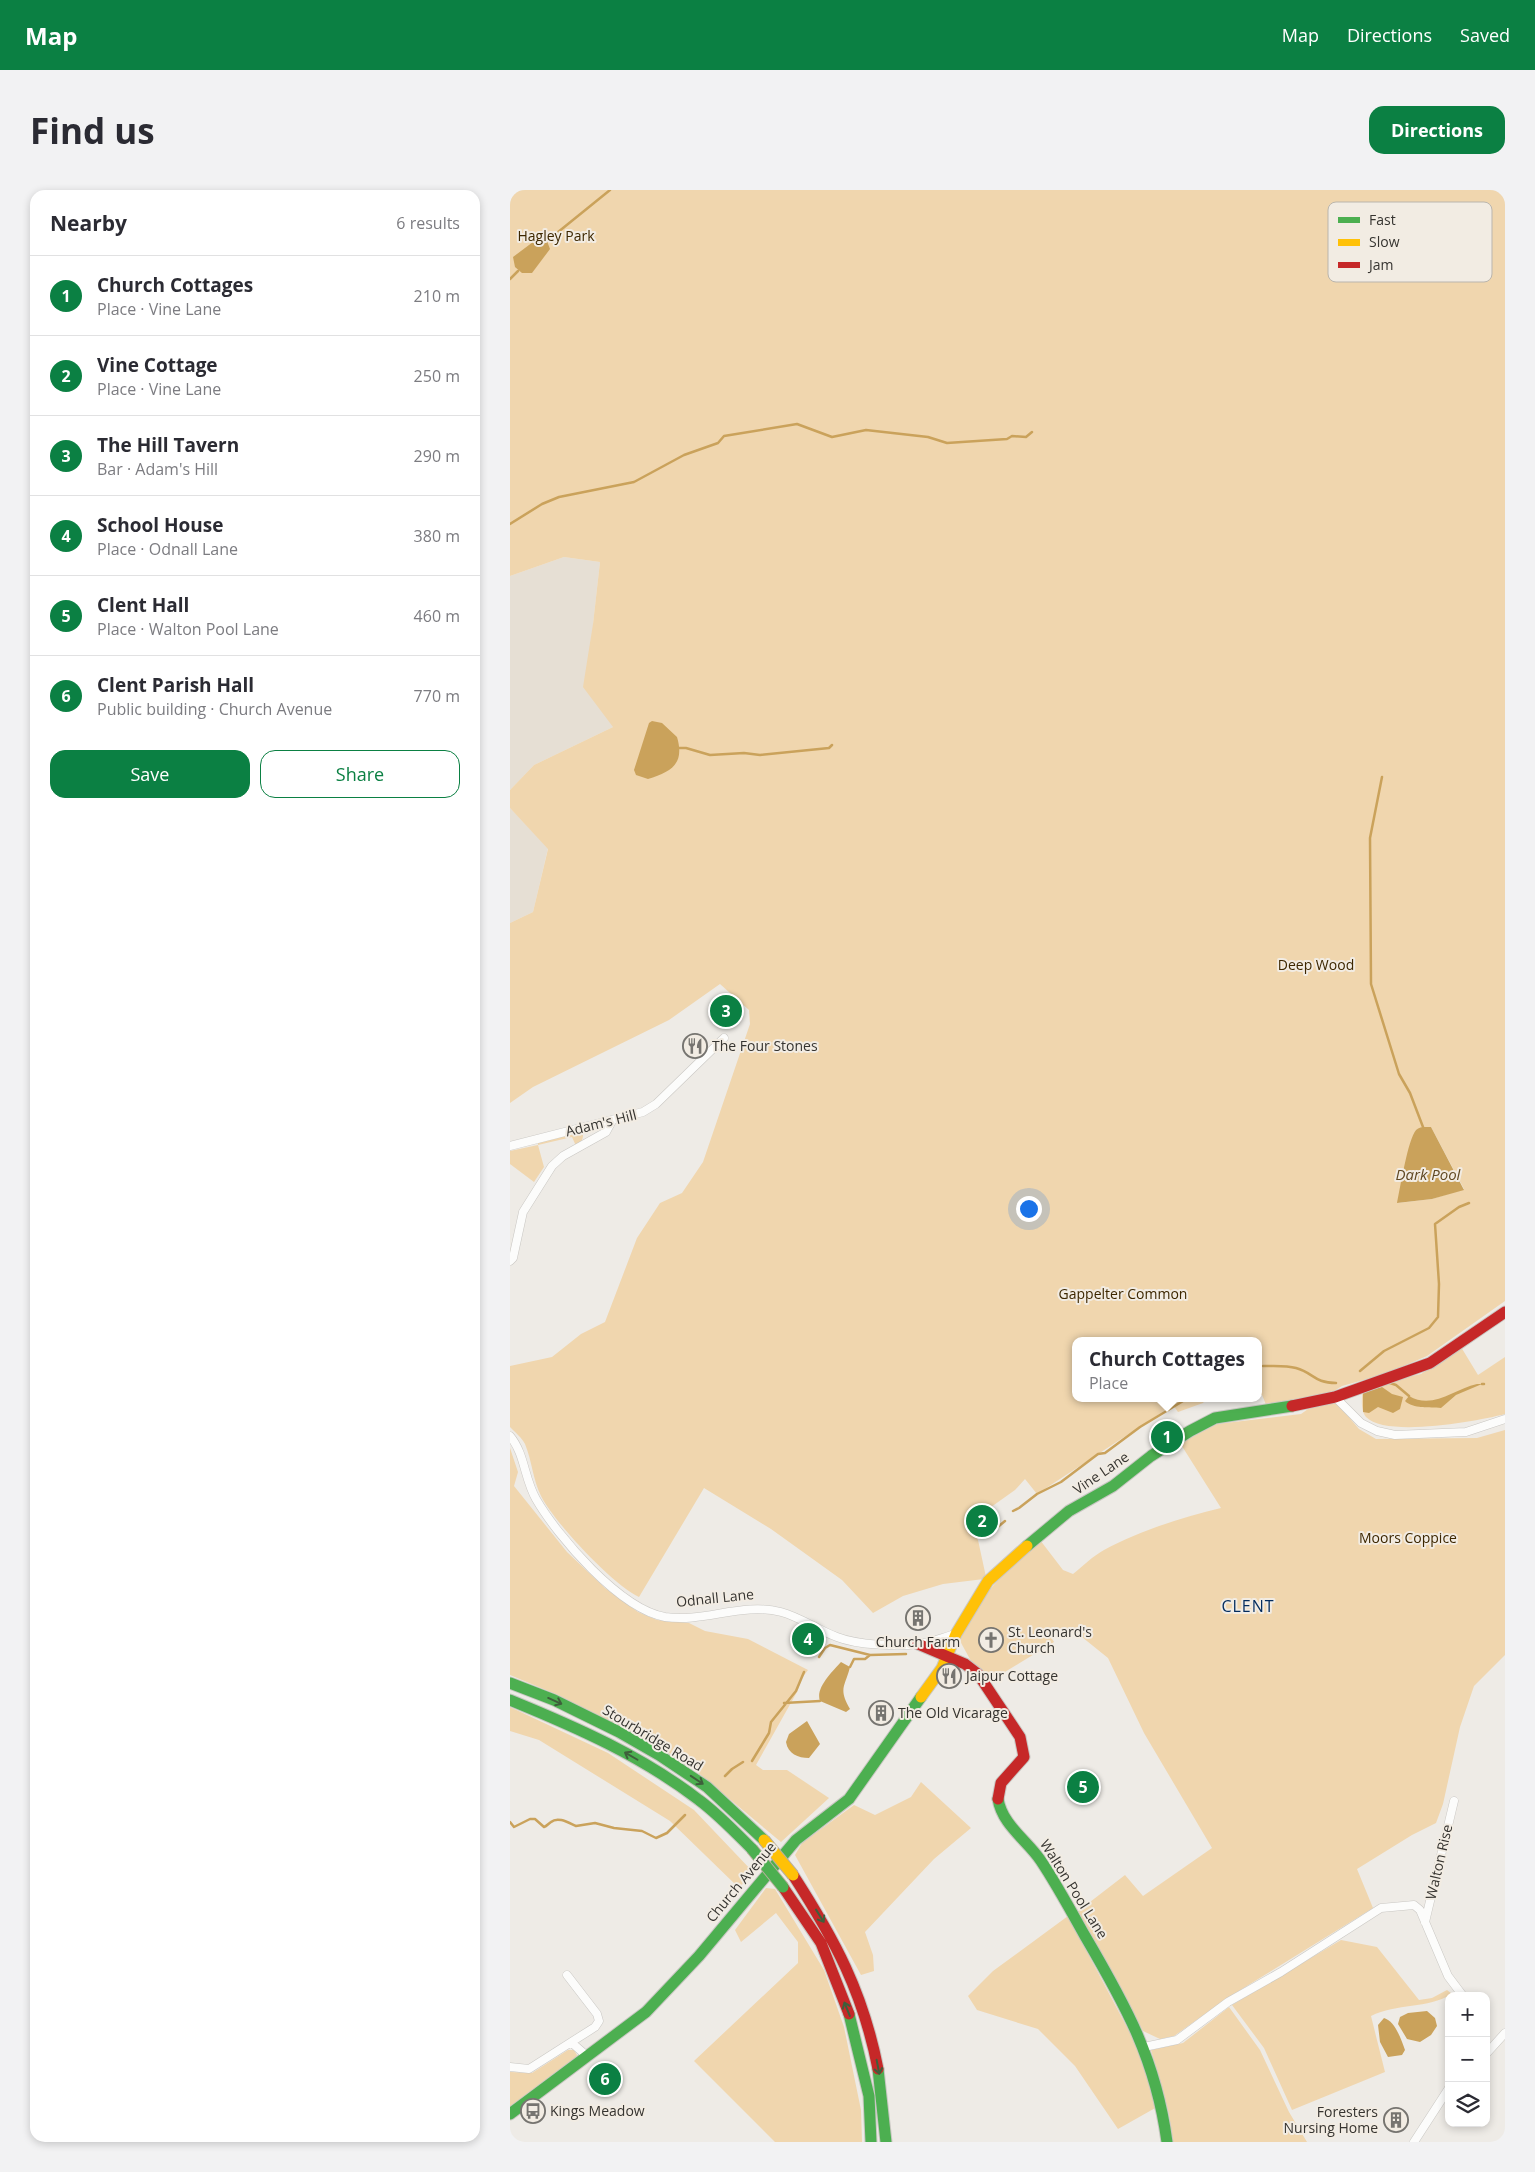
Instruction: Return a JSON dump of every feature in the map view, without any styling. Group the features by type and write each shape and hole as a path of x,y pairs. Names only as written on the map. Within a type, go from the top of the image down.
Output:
{"main road":[{"name":"Vine Lane","path":"956,1634 988,1581 1043,1532 1069,1511 1113,1486 1151,1456 1190,1431 1215,1418 1279,1409 1335,1397 1430,1363 1505,1312"},
{"name":"Church Avenue","path":"510,2114 646,2012 699,1956 733,1913 796,1840 849,1799 942,1668 956,1634"},
{"name":"Odnall Lane","path":"918,1644 947,1657"},
{"name":"Walton Pool Lane","path":"947,1657 965,1664 978,1674 1020,1737 1024,1757 1002,1779 998,1788 998,1802 1003,1814 1036,1854 1094,1950 1144,2047 1162,2104 1168,2142"},
{"name":"Stourbridge Road","path":"510,1683 554,1700 619,1732 659,1755 708,1787 764,1840 793,1876 828,1930 846,1964 873,2042 884,2097 886,2142"},
{"name":"Stourbridge Road","path":"510,1700 612,1745 653,1769 700,1801 752,1849 783,1887 820,1943 851,2020 869,2096 871,2142"}],"street":[{"name":"Adam's Hill","path":"510,1146 612,1122 643,1112 656,1104 724,1038"},
{"path":"510,1261 513,1258 523,1212 552,1166 563,1156 606,1132 612,1122"},
{"path":"582,1128 588,1143"},
{"path":"1335,1397 1361,1423 1377,1432 1395,1435 1466,1432 1505,1419"},
{"name":"Odnall Lane","path":"510,1436 518,1446 528,1480 536,1498 564,1539 617,1592 654,1615 681,1618 760,1608 783,1612 847,1640 881,1644 918,1644 956,1634"},
{"name":"Walton Rise","path":"1424,1924 1454,1801"},
{"path":"1144,2047 1177,2040 1228,2002 1281,1972 1381,1908 1414,1905 1420,1910 1424,1924 1448,1976 1460,1992"},
{"path":"510,2067 530,2069 594,2027 599,2021 597,2014 567,1975"},
{"path":"1490,2050 1505,2033"},
{"path":"572,2042 588,2057"},
{"path":"1414,2142 1445,2095"}],"shaded area":[{"path":"564,557 600,562 593,624 613,727 534,765 510,790 510,576"},
{"path":"510,808 548,848 533,912 510,923"}],"green space":[{"path":"510,190 1505,190 1505,1301 1427,1356 1385,1374 1342,1386 1334,1391 1267,1407 1262,1395 1262,1337 1072,1337 1072,1402 1204,1402 1178,1412 1173,1405 1037,1494 1025,1479 1015,1490 970,1522 970,1527 978,1540 986,1577 984,1579 943,1584 903,1596 873,1613 842,1580 771,1529 704,1488 639,1597 615,1580 585,1552 558,1521 541,1496 525,1444 510,1427 510,1366 552,1357 581,1334 605,1322 637,1238 660,1203 682,1193 703,1162 750,1024 749,1010 720,984 669,1020 533,1087 510,1103 510,923 533,912 548,849 510,808 510,790 534,765 613,727 583,687 600,562 564,557 510,576","holes":["1431,1127 1464,1189 1432,1199 1398,1203 1411,1142 1416,1130"]},
{"path":"579,1132 583,1135 582,1140 576,1146 572,1137 538,1145 538,1141"},
{"path":"538,1145 544,1167 534,1182 510,1164 510,1151"},
{"path":"1461,1347 1478,1375 1505,1357 1505,1414 1454,1424 1412,1427 1377,1423 1366,1417 1362,1407 1363,1387 1421,1374"},
{"name":"Moors Coppice","path":"1336,1402 1359,1429 1376,1439 1477,1438 1505,1430 1505,1655 1474,1686 1460,1727 1443,1804 1436,1823 1412,1835 1357,1869 1373,1908 1229,1997 1174,2036 1160,2039 1143,2031 1077,1912 1125,1875 1143,1896 1212,1848 1144,1733 1108,1658 1077,1633 1047,1631 1054,1642 990,1681 971,1661 960,1641 974,1611 983,1598 1004,1574 1040,1540 1063,1570 1073,1574 1100,1552 1118,1543 1177,1520 1221,1508 1180,1443 1217,1424 1301,1414 1311,1407"},
{"path":"510,1448 518,1472 514,1486 567,1552 605,1588 638,1612 657,1620 689,1623 705,1631 748,1639 808,1670 756,1765 763,1770 787,1770 829,1798 781,1842 684,1761 558,1695 510,1675"},
{"path":"510,1707 608,1753 694,1810 753,1872 739,1888 670,1821 539,1740 510,1731"},
{"path":"921,1782 971,1828 934,1859 865,1932 873,1955 874,1971 861,1975 795,1855 802,1843 854,1805 875,1815 911,1797"},
{"path":"766,1888 775,1889 824,1970 844,2027 861,2110 862,2142 775,2142 694,2061 798,1963 798,1942 776,1913 741,1942 735,1930"},
{"path":"1068,1916 1138,2048 1157,2107 1118,2129 1075,2066 1038,2029 977,2010 968,1996 993,1971"},
{"path":"1341,1940 1377,1947 1419,2000 1432,1998 1447,1990 1450,1992 1445,1992 1445,1998 1442,1999 1391,2009 1371,2016 1385,2072 1292,2110 1264,2048 1232,2005"},
{"path":"1229,2007 1260,2050 1289,2112 1307,2142 1173,2142 1169,2114 1151,2050 1183,2043"},
{"path":"568,2050 574,2050 577,2055 575,2061 510,2108 510,2072 532,2073"}],"water":[{"path":"541,236 547,241 550,249 532,273 522,273 515,267 513,257"},
{"path":"652,721 662,723 677,737 679,754 674,766 648,779 636,775 634,770 649,723"},
{"name":"Dark Pool","path":"1431,1127 1464,1190 1432,1199 1397,1203 1407,1153 1413,1135 1419,1128"},
{"path":"1477,1384 1482,1384 1456,1395 1441,1408 1417,1406 1408,1404 1405,1401 1409,1396 1418,1400 1435,1400"},
{"path":"1382,1387 1392,1394 1403,1397 1400,1409 1393,1413 1378,1407 1369,1413 1363,1412 1363,1392"},
{"path":"841,1662 850,1667 843,1692 850,1709 846,1712 820,1701 819,1696 822,1685"},
{"path":"807,1721 820,1744 809,1758 794,1755 789,1750 786,1742 789,1734"},
{"path":"1427,2011 1435,2018 1437,2026 1431,2035 1420,2042 1407,2039 1398,2024 1400,2017 1408,2013"},
{"path":"1384,2018 1391,2023 1399,2036 1405,2050 1402,2055 1388,2057 1380,2042 1378,2025"}],"waterway":[{"path":"547,241 610,190"},
{"path":"510,279 518,271"},
{"path":"510,524 542,504 559,497 634,482 684,455 718,443 724,436 797,424 832,437 866,430 928,437 947,443 1007,439 1012,436 1026,437 1032,432"},
{"path":"678,748 686,748 710,755 744,753 760,755 829,748 832,745"},
{"path":"1382,777 1370,838 1371,984 1399,1074 1410,1093 1423,1127"},
{"path":"1360,1371 1384,1351 1429,1328 1438,1317 1439,1284 1435,1224 1459,1207 1469,1203"},
{"path":"1263,1366 1292,1367 1302,1370 1318,1380 1336,1383"},
{"path":"1390,1383 1396,1385 1409,1396"},
{"path":"1013,1511 1037,1494 1061,1482 1098,1454 1105,1453 1140,1427 1181,1402"},
{"path":"987,1536 1005,1521"},
{"path":"819,1657 825,1648 830,1645 870,1655 906,1654"},
{"path":"850,1667 854,1659 865,1659 870,1655"},
{"path":"752,1761 769,1733 771,1722 796,1691 804,1672"},
{"path":"784,1703 820,1701"},
{"path":"725,1776 743,1762"},
{"path":"510,1822 514,1827 530,1819 535,1819 544,1827 554,1820 564,1821 576,1826 595,1823 614,1828 642,1831 656,1838 667,1833 685,1815"}],"traffic: fast":[{"path":"1027,1546 1069,1511 1113,1486 1151,1456 1190,1431 1215,1418 1292,1406"},
{"path":"510,1683 554,1700 619,1732 659,1755 707,1787 764,1840"},
{"path":"510,2114 646,2012 699,1956 796,1840 849,1799 921,1697"},
{"path":"510,1700 584,1732 655,1770 706,1805 752,1849"},
{"path":"998,1799 1000,1808 1010,1825 1036,1854 1053,1879 1126,2010 1147,2059 1162,2112 1167,2142"},
{"path":"752,1849 783,1887"},
{"path":"849,2014 869,2096 871,2142"},
{"path":"878,2069 886,2142"}],"traffic: slow":[{"path":"921,1697 942,1668 956,1634 988,1581 1027,1546"},
{"path":"764,1840 793,1875"}],"traffic: jam":[{"path":"1292,1406 1335,1397 1430,1363 1505,1312"},
{"path":"918,1644 965,1664 978,1674 1020,1737 1024,1757 1001,1783 998,1799"},
{"path":"793,1875 822,1922 846,1968 864,2015 878,2069"},
{"path":"783,1887 821,1943 849,2014"}],"place":[{"name":"The Hill Tavern","path":"726,1011"},
{"name":"The Four Stones","path":"695,1046"},
{"name":"Church Cottages","path":"1167,1437"},
{"name":"Vine Cottage","path":"982,1521"},
{"name":"Church Farm","path":"918,1618"},
{"name":"School House","path":"808,1639"},
{"name":"St. Leonard's Church","path":"991,1640"},
{"name":"Jaipur Cottage","path":"949,1676"},
{"name":"The Old Vicarage","path":"881,1713"},
{"name":"Clent Hall","path":"1083,1787"},
{"name":"Clent Parish Hall","path":"605,2079"},
{"name":"Kings Meadow","path":"533,2111"},
{"name":"Foresters Nursing Home","path":"1396,2120"}],"district":[{"name":"CLENT","path":"1248,1606"}],"park label":[{"name":"Hagley Park","path":"556,236"},
{"name":"Deep Wood","path":"1316,965"},
{"name":"Gappelter Common","path":"1123,1294"}]}
